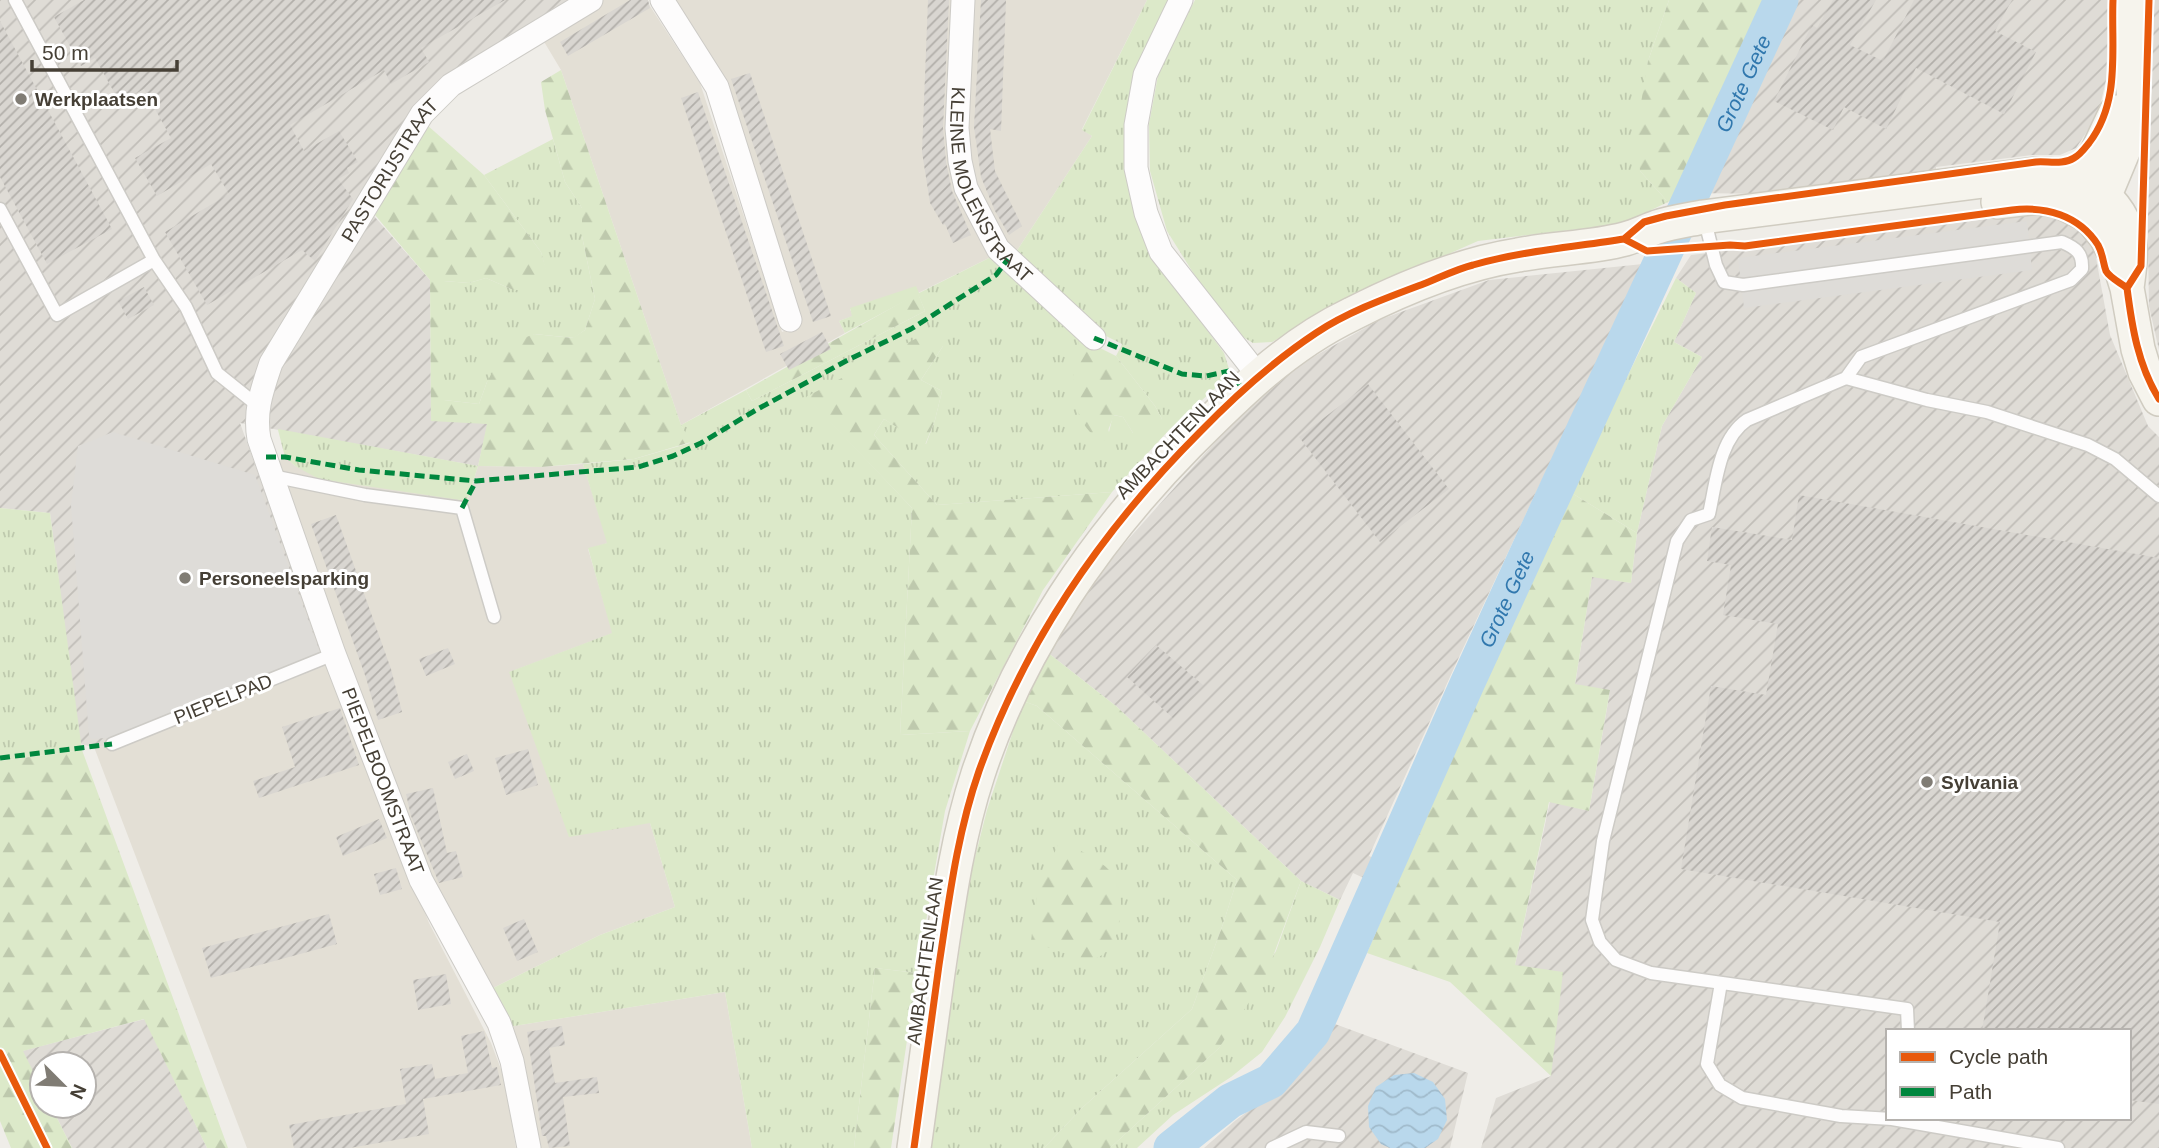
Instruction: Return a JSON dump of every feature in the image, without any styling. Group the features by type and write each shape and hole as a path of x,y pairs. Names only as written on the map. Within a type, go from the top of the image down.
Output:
{"street":[{"name":"PASTORIJSTRAAT","path":"257,405 271,363 422,114 452,85 591,0"},
{"path":"662,0 717,87 790,320"},
{"name":"KLEINE MOLENSTRAAT","path":"963,0 957,128 966,188 998,249 1094,338"},
{"path":"1181,0 1145,75 1136,125 1136,168 1146,213 1161,251 1258,375"},
{"path":"2132,0 2130,69 2088,195 2089,216 2106,237 2119,262 2127,288 2138,349 2145,372 2159,399"},
{"name":"AMBACHTENLAAN","path":"914,1148 949,896 959,846 979,772 1007,704 1042,632 1078,576 1126,512 1168,464 1258,375 1318,331 1353,313 1472,265 1516,255 1645,236 2038,197 2059,201 2088,195"},
{"name":"PIEPELBOOMSTRAAT","path":"257,405 259,439 334,654 421,880 499,1023 512,1061 529,1148"}],"lane":[{"path":"15,0 154,260 186,307 217,373 257,405"},
{"path":"0,209 57,315 154,260"},
{"path":"1702,232 1724,282 1743,285 2062,242 2075,248 2082,257 2082,269 2071,280 1861,357 1846,378 1747,420 1736,428 1723,456 1709,514 1691,520 1677,541 1603,841 1592,920 1600,942 1616,960 1651,973 1907,1009 1908,1029"},
{"path":"1846,378 1927,400 1987,412 2088,445 2115,459 2159,496"},
{"path":"272,476 365,495 463,508 494,617"},
{"name":"PIEPELPAD","path":"112,744 334,654"},
{"path":"1721,983 1707,1064 1720,1085 1742,1098 1765,1103 1841,1116 1886,1119"},
{"path":"1898,1120 2058,1148"},
{"path":"1272,1148 1306,1132 1339,1136"}],"shaded area":[{"path":"0,0 568,0 446,79 360,200 430,280 431,420 488,423 478,466 240,423 327,665 115,746 94,747 80,744 50,513 0,508"},
{"path":"603,0 646,0 700,83 782,332 799,325 671,0 955,0 950,112 991,257 918,293 916,287 850,309 853,316 839,321 845,333 681,425 561,70 543,40"},
{"path":"969,0 1147,0 1082,129 1092,136 1014,255 1003,240 969,167 965,113"},
{"path":"1781,0 2109,0 2106,80 2098,115 2076,148 2060,155 2032,155 1936,167 1936,172 1775,194 1691,193"},
{"path":"2155,0 2159,0 2159,350 2149,306 2147,180"},
{"path":"2029,214 2059,217 2080,229 2095,252 2110,335 2148,426 2159,437 2159,1148 1481,1148 1496,1098 1551,1076 1515,965 1550,801 1589,811 1610,691 1575,685 1592,576 1631,583 1637,533 1662,426 1702,357 1674,342 1696,293 1676,278 1691,255"},
{"path":"2027,221 2032,270 1744,308 1738,258"},
{"path":"1643,264 1369,856 1378,860 1370,881 1353,873 1340,900 1301,881 1116,706 1047,652 1092,580 1234,421 1301,364 1379,320 1489,280"},
{"name":"Personeelsparking","path":"113,432 255,475 320,652 120,737 92,739 89,736 71,505 78,446"},
{"path":"285,457 295,466 467,501 478,466 541,467 583,464 608,543 588,549 613,633 510,672 650,823 675,907 600,935 491,989 450,919 390,788 273,466"},
{"path":"327,665 429,923 491,1043 504,1077 516,1148 247,1148 94,747 115,746"},
{"path":"725,992 752,1148 533,1148 508,1027"},
{"path":"145,1019 207,1148 72,1148 58,1120 98,1120 98,1050 28,1050 28,1062 22,1051"},
{"path":"1335,1024 1468,1073 1450,1148 1204,1148 1236,1120 1300,1073"}],"green space":[{"path":"1147,0 1170,0 1129,107 1157,262 1224,353 1229,369 1222,382 1169,430 1112,492 937,505 874,435 884,419 926,444 942,391 921,380 943,346 807,397 912,508 900,735 970,731 945,811 917,973 875,968 854,1148 752,1148 725,992 508,1027 491,989 600,935 675,907 650,823 569,837 509,672 612,633 588,548 607,543 583,464 634,459 690,443 681,425 746,390 752,401 925,311 918,294 845,333 839,321 852,316 850,308 916,286 919,293 991,257 1080,338 1109,432 1113,415 1123,417 1133,433 1162,419 1116,356 1122,344 1100,333 1014,255 1092,136 1082,130"},
{"path":"1195,0 1669,0 1648,61 1640,171 1668,202 1622,224 1478,241 1351,297 1272,342 1253,343 1235,332 1167,231 1150,171 1149,124 1159,70"},
{"path":"1669,0 1781,0 1691,193 1668,202 1640,171 1636,133 1648,61"},
{"path":"561,70 681,425 691,442 634,459 541,467 478,466 487,424 431,421 430,280 375,215 404,159 427,125 484,175 541,252 549,279 528,292 511,289 486,278 469,283 444,281 444,400 479,404 487,382 507,345 534,334 573,338 585,330 595,299 582,236 582,208 565,182 545,110 541,82"},
{"path":"553,139 565,182 582,208 582,236 595,299 585,330 574,338 534,334 487,382 479,404 444,400 444,281 469,283 486,278 511,289 548,279 541,252 484,175"},
{"path":"1676,278 1696,293 1674,342 1702,357 1662,426 1637,533 1570,492"},
{"path":"918,293 925,311 752,401 746,390"},
{"path":"932,330 943,346 921,380 942,391 925,445 884,419 874,435 937,505 1112,492 1043,590 970,731 900,735 912,508 806,397"},
{"path":"1080,338 1116,356 1155,406 1162,419 1157,430 1144,438 1133,433 1123,417 1114,415 1104,441 1092,434 1083,423 1075,395 1075,365"},
{"path":"278,429 478,466 467,501 319,479 295,466 285,457"},
{"path":"1570,492 1637,533 1631,583 1592,577 1575,684 1610,690 1589,811 1549,802 1515,965 1563,972 1551,1076 1450,982 1367,953"},
{"path":"0,508 50,513 82,750 0,761"},
{"path":"1047,652 1116,706 1301,881 1265,978 1219,1048 1110,1148 1044,1148 1082,1108 1192,1009 1237,880 1037,706 1023,701"},
{"path":"1023,701 1037,706 1237,880 1192,1009 1082,1108 1044,1148 930,1148 971,873 987,810"},
{"path":"82,750 228,1148 207,1148 144,1019 23,1051 28,1061 28,1120 58,1120 72,1148 11,1148 0,1121 0,761"},
{"path":"1060,840 1105,866 1116,880 1120,892 1117,934 1111,946 1093,959 1071,956 1031,941 1038,890"},
{"path":"1301,881 1340,900 1285,1017 1262,1052 1231,1077 1173,1115 1137,1148 1110,1148 1219,1048 1276,951"},
{"path":"875,968 917,973 891,1148 854,1148"}],"water":[{"path":"1414,1073 1433,1082 1445,1099 1447,1120 1438,1139 1425,1148 1390,1148 1381,1144 1369,1127 1368,1106 1376,1087 1394,1075"}],"building":[{"path":"84,0 505,0 421,48 429,62 391,84 384,70 290,125 304,151 339,131 358,162 347,168 349,173 338,179 353,199 315,261 302,250 207,305 165,232 229,194 211,164 157,196 135,158 171,138 144,89 120,103 95,58 81,66 54,17"},
{"path":"630,0 648,0 650,8 568,56 560,42"},
{"path":"928,0 949,0 943,128 946,162 952,191 971,235 953,243 945,224 943,225 930,203 922,152"},
{"path":"981,0 1006,0 1001,131 990,129 995,171 1022,226 1009,235 995,211 981,177 974,127"},
{"path":"1833,0 1876,0 1850,45 1883,61 1914,0 2012,0 1995,31 2036,52 2004,114 1916,68 1886,129 1844,107 1833,130 1774,101 1812,25 1817,28"},
{"name":"Werkplaatsen","path":"0,21 112,229 47,264 0,177"},
{"path":"750,73 831,316 813,322 731,79"},
{"path":"698,92 784,346 766,352 681,98"},
{"path":"144,287 154,305 128,319 118,301"},
{"path":"822,332 831,349 789,370 780,354"},
{"path":"1368,384 1449,489 1380,542 1299,437"},
{"name":"Sylvania","path":"1799,495 2159,558 2159,1104 2131,1100 2131,1029 1982,1029 2000,922 1681,869 1711,686 1766,695 1778,624 1723,615 1731,565 1707,561 1712,527 1792,540"},
{"path":"336,515 391,669 402,712 378,720 366,678 311,524"},
{"path":"1156,645 1203,685 1173,718 1127,677"},
{"path":"448,648 455,664 426,676 419,659"},
{"path":"340,708 359,765 259,798 253,781 295,767 282,727"},
{"path":"528,749 538,785 506,795 495,758"},
{"path":"467,754 474,771 455,779 448,762"},
{"path":"433,788 447,853 456,851 463,877 439,883 411,816 406,794"},
{"path":"379,819 387,838 343,856 336,837"},
{"path":"396,868 402,889 380,895 374,874"},
{"path":"329,914 337,944 211,978 202,948"},
{"path":"524,919 538,952 517,961 503,928"},
{"path":"446,974 451,1004 418,1010 413,980"},
{"path":"562,1026 565,1045 549,1048 555,1083 597,1077 599,1093 563,1097 570,1146 549,1148 546,1136 542,1136 527,1032"},
{"path":"484,1031 492,1068 497,1067 501,1085 423,1099 429,1134 350,1148 294,1148 289,1125 406,1104 400,1069 432,1064 435,1079 468,1073 461,1036"}],"waterway":[{"name":"Grote Gete","path":"1171,1148 1230,1101 1271,1081 1313,1032 1467,684 1781,0"}],"marked path":[{"path":"266,457 285,457 359,470 476,481 638,467 673,456 701,443 846,361 911,329 996,275 1008,259"},
{"path":"1094,338 1182,374 1206,376 1229,371 1243,389"},
{"path":"462,508 476,481"},
{"path":"0,758 112,744"}],"cycle path":[{"path":"1624,239 1644,222 1725,205 2036,162 2070,160 2089,143 2106,110 2112,74 2113,0"},
{"path":"2127,288 2141,266 2149,0"},
{"path":"1624,239 1647,251 1745,246 2012,210 2049,211 2081,226 2098,245 2108,274 2127,288"},
{"path":"914,1148 950,892 959,843 979,771 1019,677 1044,633 1070,590 1131,508 1200,432 1255,379 1284,355 1329,325 1370,305 1467,267 1529,253 1624,239"},
{"path":"2127,288 2141,359 2159,399"},
{"path":"0,1053 47,1148"}],"place":[{"name":"Werkplaatsen","path":"21,99"},
{"name":"Personeelsparking","path":"185,578"},
{"name":"Sylvania","path":"1927,782"}]}
